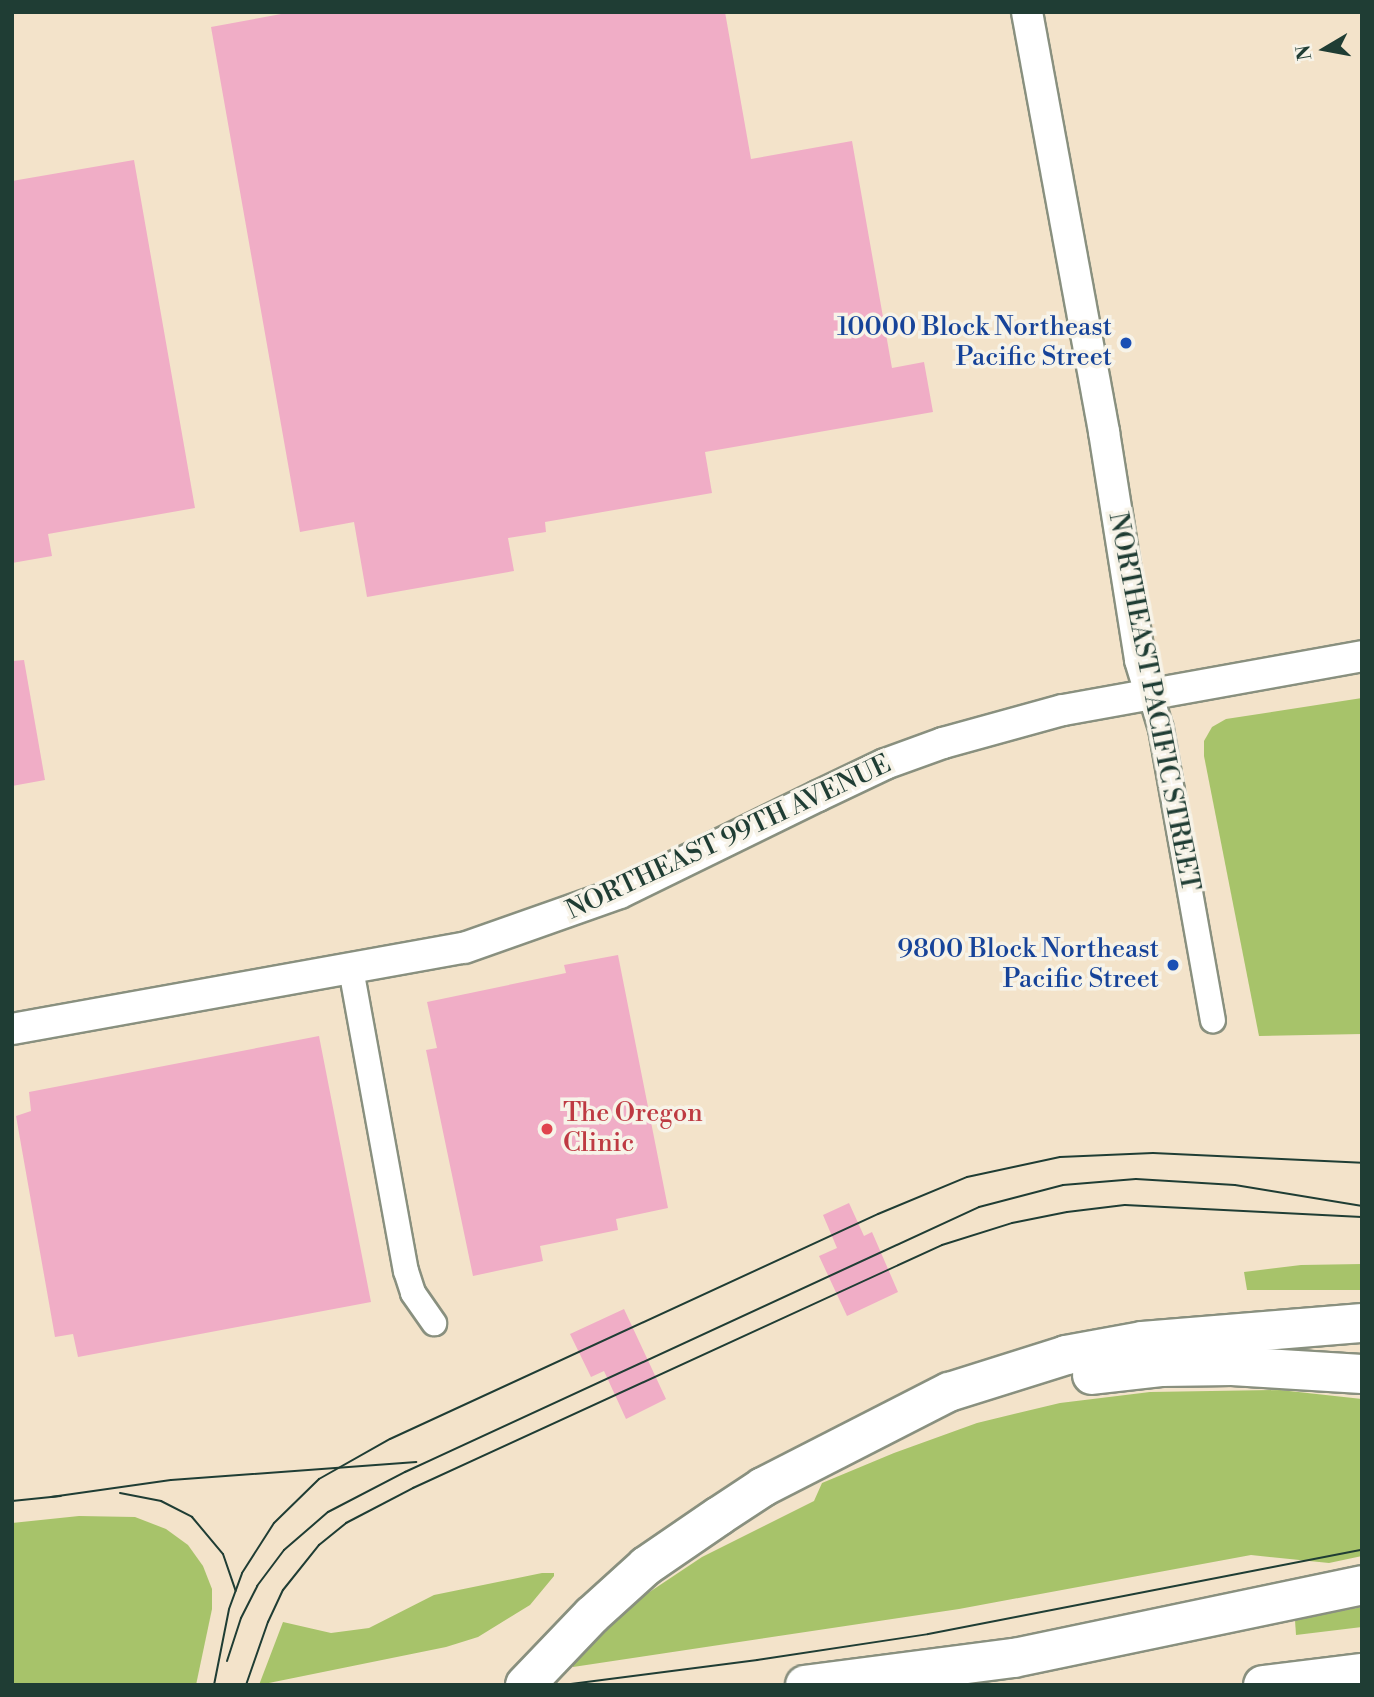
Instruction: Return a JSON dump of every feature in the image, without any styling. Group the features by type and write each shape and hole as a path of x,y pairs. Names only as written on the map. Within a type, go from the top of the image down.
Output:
{"highway":[{"path":"536,1672 646,1566 763,1487 949,1392 1066,1355 1143,1342 1362,1323"},
{"path":"880,1425 1043,1383 1125,1371 1232,1366 1362,1374"},
{"path":"805,1685 1014,1658 1362,1585"},
{"path":"1263,1685 1362,1673"}],"street":[{"name":"NORTHEAST PACIFIC STREET","path":"1027,12 1102,422 1140,660 1161,729 1213,1020"},
{"name":"NORTHEAST 99TH AVENUE","path":"12,1029 464,948 586,908 650,881 874,769 943,743 1063,710 1362,656"},
{"path":"351,969 406,1271 413,1293 434,1323"}],"green space":[{"path":"1362,698 1362,1034 1259,1036 1204,756 1204,741 1212,727 1226,719"},
{"path":"1362,1264 1362,1290 1247,1290 1244,1272 1301,1265"},
{"path":"1280,1390 1362,1399 1362,1556 1329,1563 1251,1555 959,1609 573,1667 571,1658 627,1607 702,1557 814,1501 822,1483 894,1453 977,1423 1060,1403 1150,1392"},
{"path":"79,1516 135,1517 166,1529 188,1545 203,1566 212,1589 212,1609 196,1685 12,1685 12,1523"},
{"path":"542,1573 554,1573 554,1576 530,1605 478,1637 446,1647 259,1685 283,1622 331,1633 369,1628 434,1595"},
{"path":"1362,1607 1362,1627 1296,1635 1295,1620"}],"building":[{"path":"292,12 725,12 751,159 852,141 892,368 924,362 933,412 705,452 712,493 545,522 546,532 508,538 514,571 367,597 354,522 300,532 211,27"},
{"path":"134,160 195,508 48,534 52,556 12,563 12,181"},
{"path":"24,660 45,780 12,786 12,661"},
{"name":"The Oregon Clinic","path":"618,955 668,1208 616,1219 618,1230 540,1246 543,1261 473,1276 426,1050 437,1048 427,1002 566,973 564,965"},
{"path":"319,1036 371,1302 78,1357 73,1334 55,1337 16,1116 31,1111 29,1092"},
{"path":"849,1203 864,1236 872,1232 898,1292 847,1316 819,1256 837,1248 823,1215"},
{"path":"624,1309 666,1399 626,1419 604,1371 591,1377 570,1334"}],"tram line":[{"path":"214,1685 229,1609 242,1573 274,1523 319,1479 390,1439 878,1214 967,1177 1060,1157 1153,1153 1362,1163"},
{"path":"227,1661 241,1618 257,1586 284,1550 328,1512 405,1472 979,1207 1063,1185 1136,1179 1235,1185 1362,1206"},
{"path":"246,1685 268,1622 283,1590 319,1545 346,1523 413,1488 942,1245 1012,1223 1067,1212 1125,1205 1362,1217"},
{"path":"51,1497 171,1480 416,1462"},
{"path":"120,1493 161,1501 192,1517 223,1554 236,1591"},
{"path":"12,1501 61,1496"},
{"path":"563,1685 928,1634 1362,1550"}],"place":[{"name":"10000 Block Northeast Pacific Street","path":"1126,343"},
{"name":"9800 Block Northeast Pacific Street","path":"1173,965"},
{"name":"The Oregon Clinic","path":"547,1129"}]}
